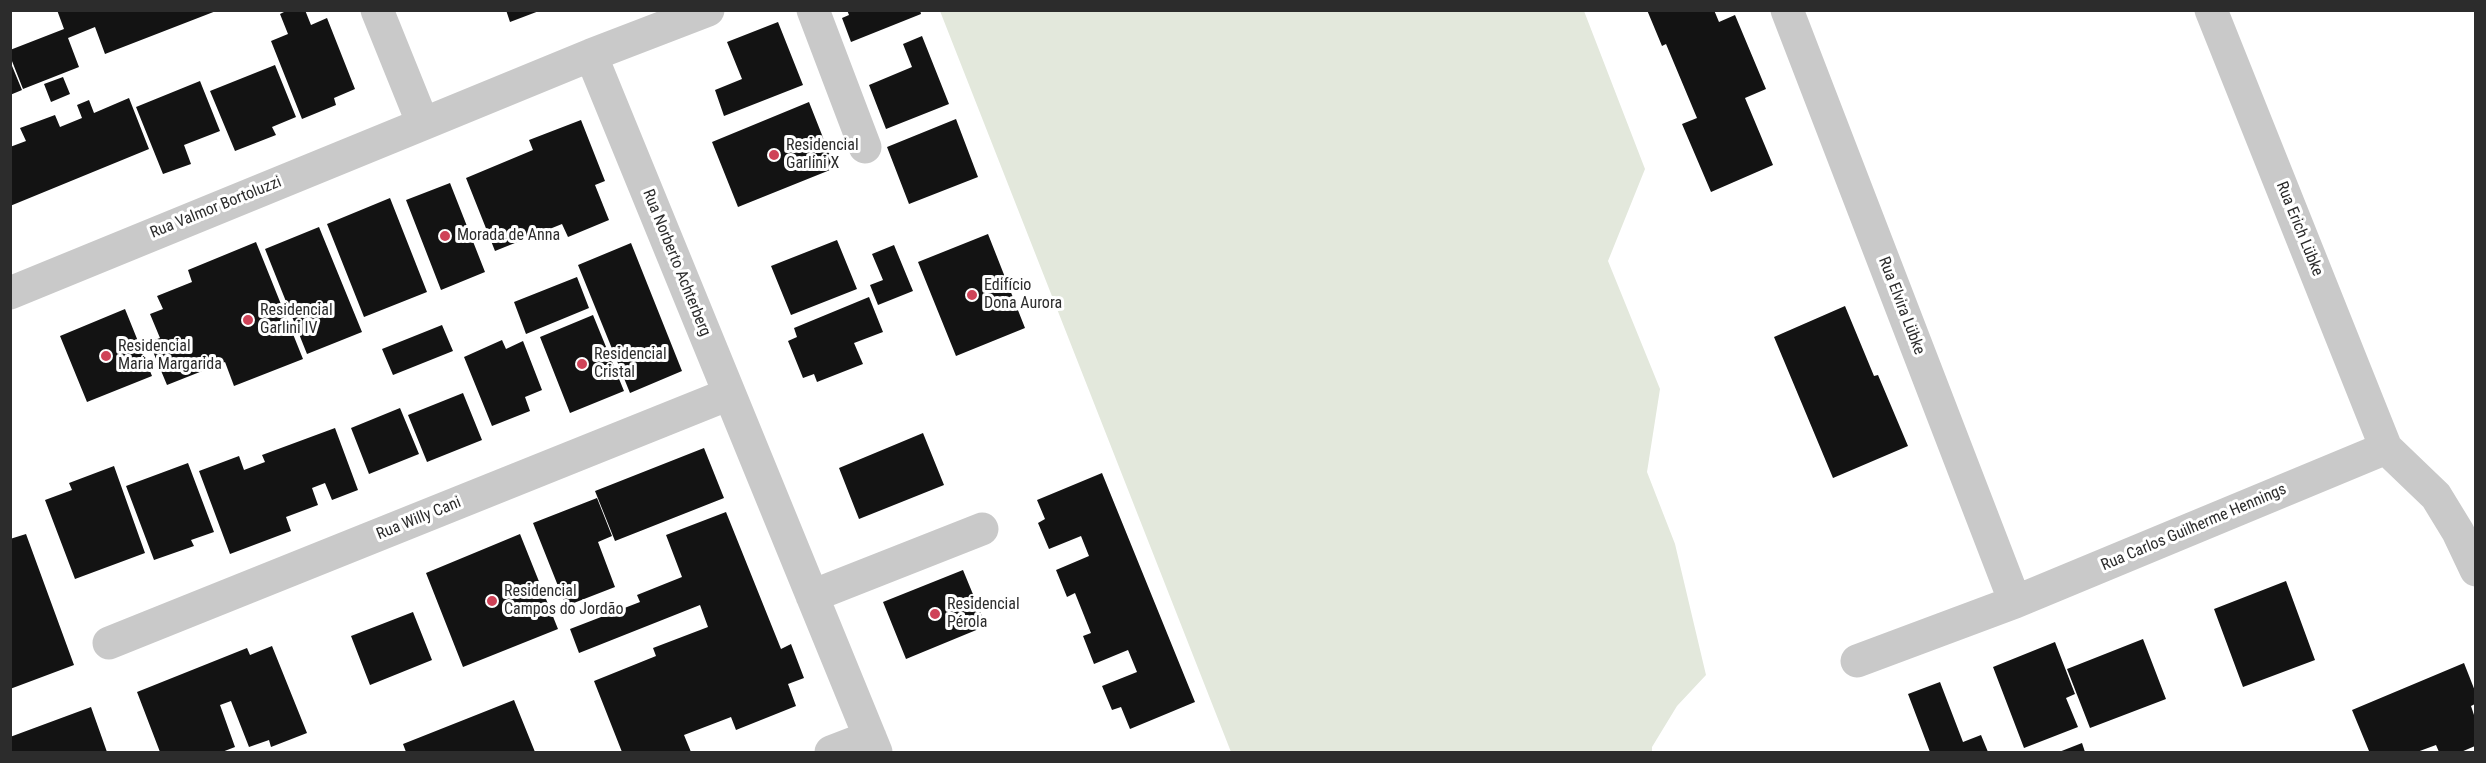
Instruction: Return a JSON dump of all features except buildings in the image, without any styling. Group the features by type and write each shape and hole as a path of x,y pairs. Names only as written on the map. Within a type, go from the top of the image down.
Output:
{"street":[{"path":"377,10 423,124 708,10"},
{"path":"813,10 865,147"},
{"name":"Rua Elvira Lübke","path":"1787,10 2015,602"},
{"name":"Rua Erich Lübke","path":"2211,10 2386,448"},
{"name":"Rua Norberto Achterberg","path":"591,55 873,745"},
{"name":"Rua Valmor Bortoluzzi","path":"10,293 423,124"},
{"name":"Rua Willy Cani","path":"109,644 729,394"},
{"path":"2386,448 2436,496 2458,532 2475,570"},
{"name":"Rua Carlos Guilherme Hennings","path":"1857,661 2015,602 2386,448"},
{"path":"812,596 982,529"},
{"path":"831,753 873,745"}],"shaded area":[{"path":"940,11 1584,11 1645,169 1608,261 1660,389 1647,472 1675,544 1706,675 1677,706 1652,747 1652,752 1231,752"}],"place":[{"name":"Residencial Garlini X","path":"774,155"},
{"name":"Morada de Anna","path":"445,236"},
{"name":"Edifício Dona Aurora","path":"972,295"},
{"name":"Residencial Garlini IV","path":"248,320"},
{"name":"Residencial Maria Margarida","path":"106,356"},
{"name":"Residencial Cristal","path":"582,364"},
{"name":"Residencial Campos do Jordão","path":"492,601"},
{"name":"Residencial Pérola","path":"935,614"}]}
